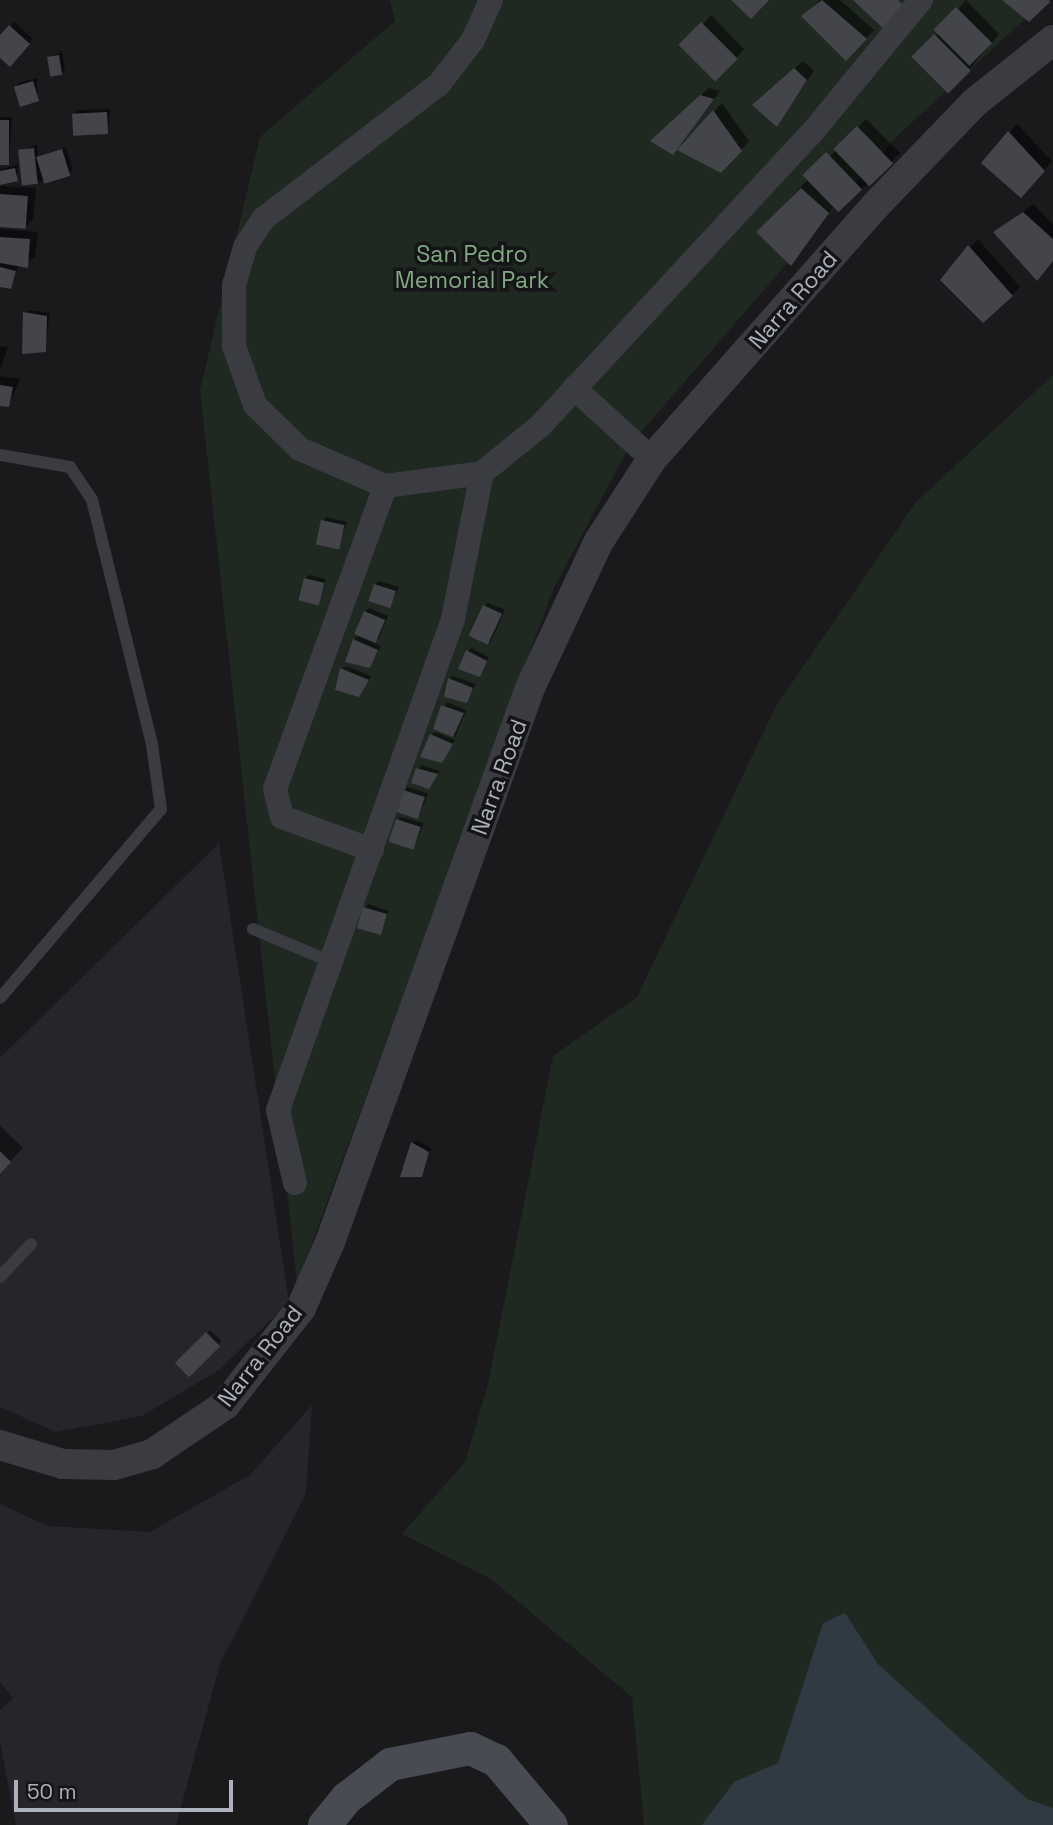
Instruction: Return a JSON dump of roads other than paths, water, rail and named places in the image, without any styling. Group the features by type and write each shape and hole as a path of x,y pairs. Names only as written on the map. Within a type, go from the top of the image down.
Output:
{"main road":[{"path":"324,1825 390,1764 470,1748 496,1760 551,1825"}],"street":[{"path":"491,0 473,40 439,84 263,219 245,247 234,285 234,346 255,405 300,449 385,486 482,473 574,388 810,135 921,0"},
{"name":"Narra Road","path":"0,1445 63,1464 114,1465 152,1454 225,1405 301,1308 330,1242 530,688 581,575 652,459 876,205 974,103 1053,40"},
{"path":"574,388 652,459"},
{"path":"295,1183 278,1110 453,620 482,473"},
{"path":"372,850 282,817 275,789 385,486"}],"lane":[{"path":"0,455 70,467 92,500 152,745 161,808 0,998"},
{"path":"253,929 332,962"},
{"path":"0,1277 30,1244"}],"park label":[{"name":"San Pedro Memorial Park","path":"472,267"}]}
